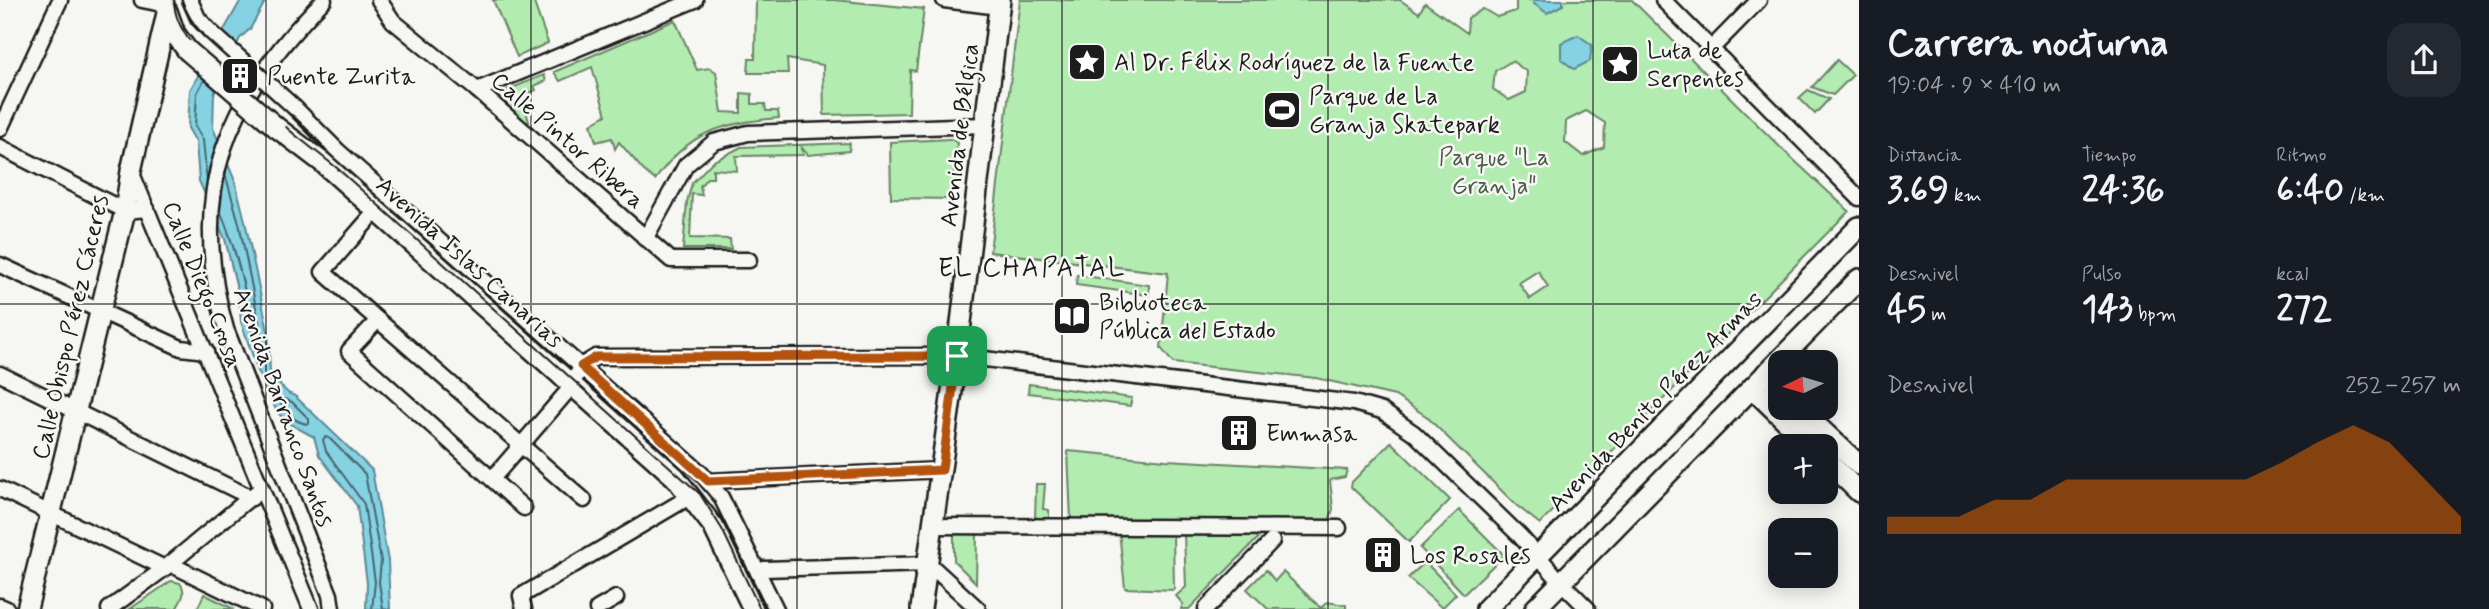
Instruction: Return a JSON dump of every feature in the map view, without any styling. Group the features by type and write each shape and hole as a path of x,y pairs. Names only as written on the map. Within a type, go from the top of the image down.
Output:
{"street":[{"path":"0,129 60,0"},
{"path":"142,0 166,5"},
{"name":"Avenida Barranco Santos","path":"324,0 270,60 238,111 224,146 210,218 218,299 226,329 330,595 332,609"},
{"name":"Calle Pintor Ribera","path":"379,0 393,21 477,90 671,260 749,260"},
{"path":"477,90 695,0"},
{"path":"944,0 999,3"},
{"path":"1663,0 1859,198"},
{"path":"1712,48 1759,0"},
{"name":"Avenida Islas Canarias","path":"193,1 198,18 209,31 295,108 337,150 708,481 721,497 776,609"},
{"name":"Avenida de Bélgica","path":"921,609 957,356 999,3"},
{"name":"Avenida Islas Canarias","path":"166,5 183,46 276,127 322,162 675,477 713,526 752,609"},
{"name":"Calle Obispo Pérez Cáceres","path":"27,609 125,211 131,171 158,56 166,5"},
{"path":"158,56 169,44 183,46"},
{"path":"645,239 686,164 714,142 748,133 985,125"},
{"path":"0,147 125,211 147,209"},
{"name":"Calle Diego Crosa","path":"131,171 206,351 257,493 312,609"},
{"path":"376,211 323,272 584,500"},
{"name":"Avenida Benito Pérez Armas","path":"1486,609 1859,227"},
{"path":"0,265 181,348 206,351"},
{"path":"1535,609 1859,279"},
{"path":"378,320 349,351 524,508"},
{"path":"492,479 572,386 581,366 596,357 957,356 1354,403 1382,411 1414,433 1520,536 1588,609"},
{"path":"0,374 257,493 109,609"},
{"path":"1752,388 1800,434"},
{"path":"1811,420 1859,465"},
{"path":"708,481 942,470"},
{"path":"1838,472 1859,492"},
{"path":"0,489 262,609"},
{"path":"522,602 691,496"},
{"path":"934,526 1339,528"},
{"path":"1206,609 1272,541"},
{"path":"758,572 764,569 929,564 978,609"},
{"path":"597,609 616,598"},
{"path":"0,606 7,609"}],"green space":[{"path":"493,0 533,0 548,43 517,57"},
{"path":"756,0 834,0 924,9 916,71 910,70 909,113 824,115 823,65 787,59 788,73 748,73 749,59 755,59"},
{"name":"Parque \"La Granja\"","path":"1020,0 1400,0 1419,13 1425,3 1467,33 1468,18 1483,9 1497,17 1516,11 1516,0 1563,5 1563,0 1632,0 1783,150 1849,211 1540,524 1516,505 1426,416 1395,396 1316,378 1173,363 1161,348 1168,273 990,252","holes":["1621,47 1635,57 1633,73 1619,80 1605,70 1606,55","1512,61 1527,72 1526,92 1509,100 1493,89 1495,71","1586,111 1605,123 1604,147 1583,156 1565,142 1566,121","1538,271 1548,287 1530,299 1519,283"]},
{"path":"675,20 697,70 710,68 716,72 722,112 741,113 741,93 752,94 752,104 765,104 766,111 778,111 779,118 740,123 708,132 681,150 655,180 619,142 615,149 612,138 596,142 591,124 606,115 592,67 560,81 554,72"},
{"path":"1837,60 1853,75 1833,95 1812,87"},
{"path":"544,75 546,81 534,86 536,90 522,96 529,122 524,124 504,102 507,90"},
{"path":"1808,90 1829,99 1815,114 1799,98"},
{"path":"951,139 957,143 951,199 891,198 890,142"},
{"path":"850,143 849,151 808,155 802,148 803,155 736,156 737,171 713,169 713,178 707,178 700,186 702,195 692,194 690,238 730,239 731,249 683,249 687,202 692,183 712,162 741,147"},
{"path":"1077,275 1149,285 1149,295 1076,285"},
{"path":"1029,384 1132,398 1130,406 1028,393"},
{"path":"1391,442 1450,500 1409,542 1351,487 1352,482"},
{"path":"1068,451 1166,460 1347,470 1345,477 1330,480 1333,509 1329,522 1229,519 1071,521"},
{"path":"1036,484 1045,484 1043,509 1049,510 1049,521 1035,521"},
{"path":"1459,510 1504,555 1464,594 1420,548"},
{"path":"1266,530 1189,609 1181,609 1183,604 1176,596 1186,587 1184,533"},
{"path":"1119,531 1173,532 1174,590 1125,588"},
{"path":"954,534 977,534 976,583 954,561"},
{"path":"1425,562 1456,594 1442,608 1408,578"},
{"path":"1266,570 1275,581 1283,572 1321,608 1327,602 1346,605 1346,609 1268,609 1247,589"},
{"path":"171,581 180,583 183,590 182,599 176,609 130,609"},
{"path":"204,594 234,609 197,609"}],"water":[{"path":"241,0 266,0 250,29 240,38 214,94 213,128 235,181 245,221 268,331 270,371 273,378 288,393 295,396 372,470 388,561 390,609 366,609 367,583 357,506 319,455 314,437 288,423 277,412 258,371 241,322 239,297 225,239 199,181 196,142 188,128 190,90"},
{"path":"1534,0 1563,0 1563,5 1547,13 1533,3"},
{"path":"1578,35 1592,45 1590,61 1574,69 1561,59 1561,43"},
{"path":"1620,49 1631,53 1635,64 1631,75 1620,79 1609,75 1605,64 1609,53"}],"pier":[{"path":"219,35 237,51 222,85 200,66"}],"tram line":[{"path":"174,0 179,23 192,44 294,134 337,168 700,494 722,529 760,609"},
{"path":"182,0 200,32 322,145"}],"place":[{"name":"Al Dr. Félix Rodríguez de la Fuente","path":"1087,62"},
{"name":"Luta de Serpentes","path":"1620,64"},
{"name":"Puente Zurita","path":"240,76"},
{"name":"Parque de La Granja Skatepark","path":"1282,110"},
{"name":"Biblioteca Pública del Estado","path":"1072,316"},
{"name":"Emmasa","path":"1239,433"},
{"name":"Los Rosales","path":"1383,555"}],"district":[{"name":"EL CHAPATAL","path":"1032,267"}],"route":[{"path":"957,356 942,470 708,481 581,366 596,357 957,356"}]}
